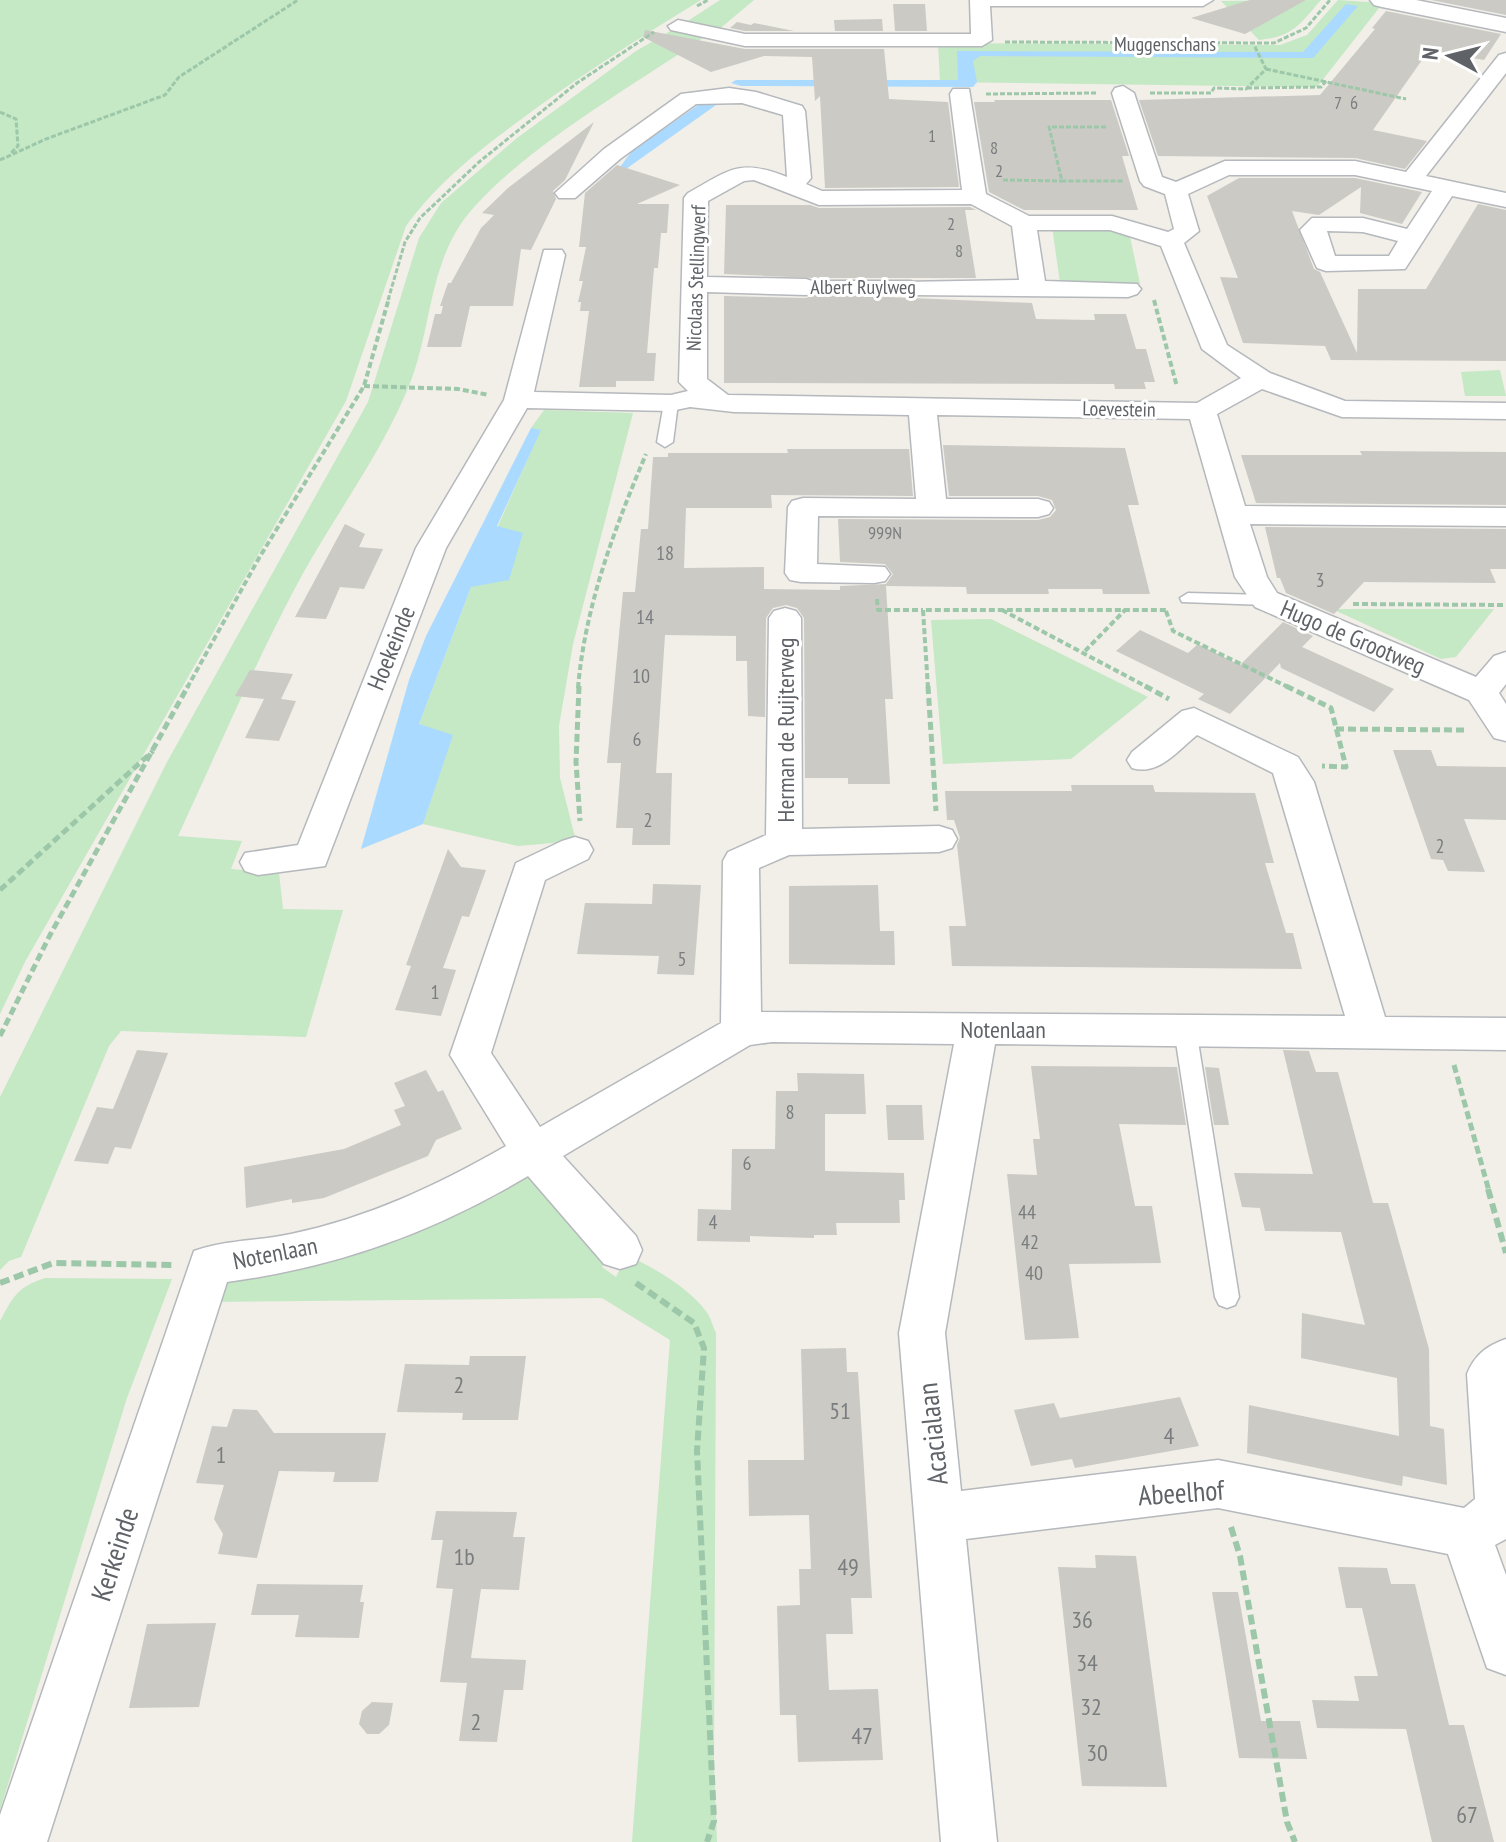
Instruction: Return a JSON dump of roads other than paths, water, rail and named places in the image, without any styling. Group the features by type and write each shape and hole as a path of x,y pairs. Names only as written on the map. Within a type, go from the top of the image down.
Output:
{"street":[{"name":"Muggenschans","path":"678,26 745,40 982,40 978,0 1203,0"},
{"path":"1382,0 1506,25"},
{"path":"1412,179 1506,59"},
{"path":"1123,93 1152,181 1177,190 1225,168 1355,168 1506,200"},
{"path":"567,193 625,145 689,99 704,94 777,104 794,111 799,178 792,188"},
{"path":"961,94 974,188"},
{"name":"Nicolaas Stellingwerf","path":"718,401 693,382 696,198 739,174 757,173 819,198 974,188 1024,223 1112,223 1171,241"},
{"path":"1414,238 1447,186"},
{"path":"1177,190 1176,199 1187,231 1171,241 1215,349 1260,379 1342,409 1506,411"},
{"path":"1024,223 1033,288"},
{"name":"Hoekeinde","path":"258,862 312,857 431,548 518,400 553,255"},
{"name":"Albert Ruylweg","path":"694,284 1139,288"},
{"path":"1193,411 1260,379"},
{"path":"518,400 718,401"},
{"name":"Loevestein","path":"718,401 734,404 1193,411"},
{"path":"922,405 932,508"},
{"name":"Hugo de Grootweg","path":"1193,411 1233,515 1251,577 1266,600 1481,692"},
{"path":"874,574 801,573 803,507 1038,508"},
{"path":"1233,515 1506,517"},
{"name":"Herman de Ruijterweg","path":"784,842 785,618"},
{"path":"1491,730 1481,692 1506,663"},
{"path":"1144,760 1194,719 1286,765 1296,782 1369,1032"},
{"name":"Herman de Ruijterweg","path":"741,1031 741,861 784,842 939,839"},
{"path":"575,850 529,872 470,1055 533,1152 620,1250"},
{"name":"Notenlaan","path":"210,1265 290,1254 375,1230 462,1193 741,1031 772,1026 1506,1034"},
{"name":"Acacialaan","path":"969,1842 922,1333 977,1030"},
{"name":"Kerkeinde","path":"19,1842 210,1265"},
{"path":"1506,1360 1490,1374 1500,1504 1489,1522 1466,1533 1506,1649"},
{"name":"Abeelhof","path":"940,1518 1218,1484 1466,1533"}],"lane":[{"path":"665,442 671,403"},
{"path":"1188,598 1266,600"},
{"path":"1185,1029 1227,1297"}],"water":[{"path":"1346,4 1358,6 1313,58 980,56 973,61 977,82 973,87 741,86 731,83 736,80 958,80 957,51 1303,52"},
{"path":"701,103 716,105 626,169 620,167 632,151"},
{"path":"531,428 541,430 497,526 523,533 509,580 471,587 419,724 453,735 423,824 361,849 409,680 426,636"}]}
